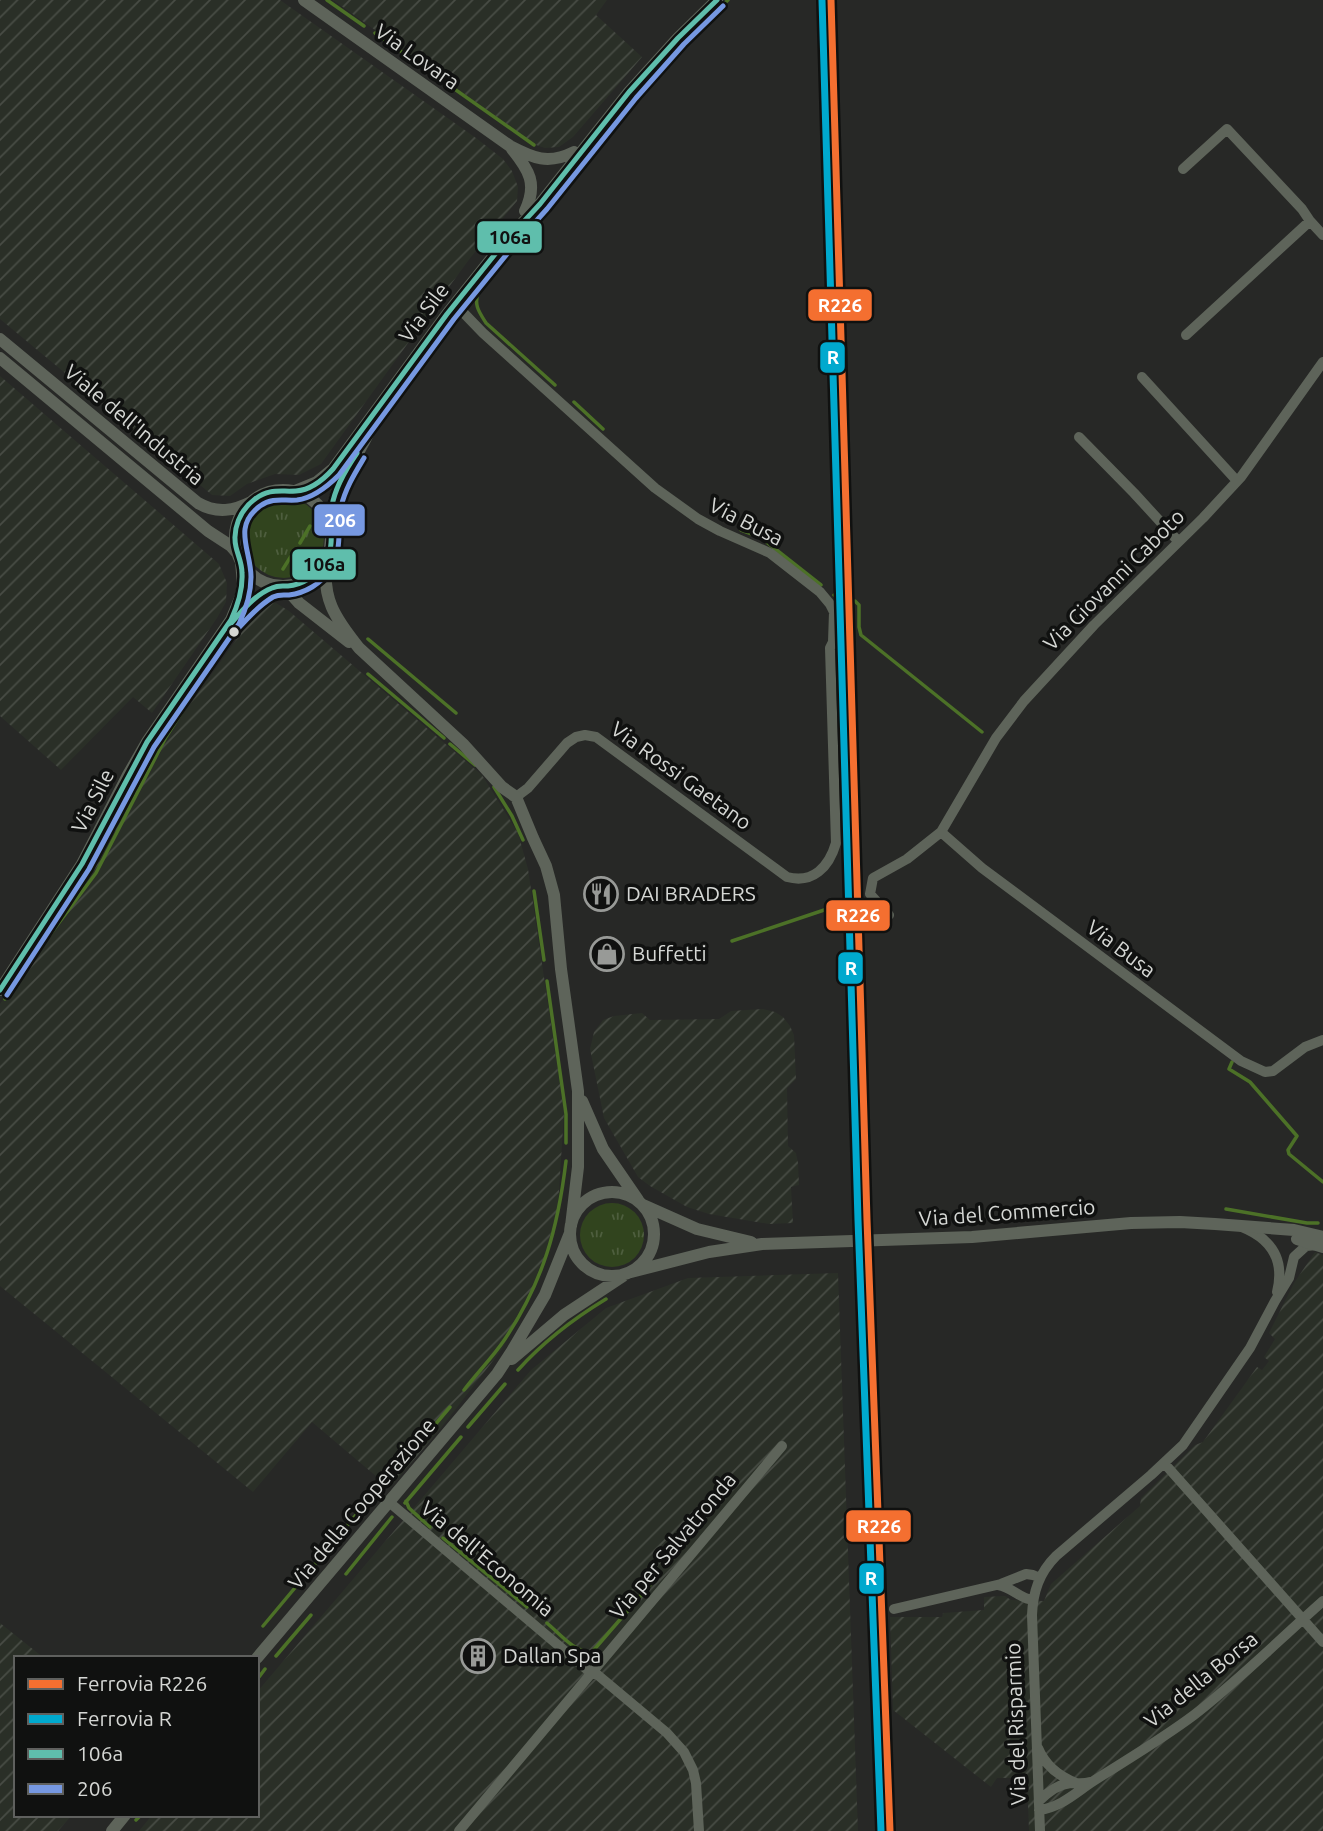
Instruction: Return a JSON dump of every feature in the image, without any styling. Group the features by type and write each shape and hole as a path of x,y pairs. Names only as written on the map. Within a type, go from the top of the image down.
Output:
{"street":[{"name":"Via Lovara","path":"304,0 510,146 542,160 558,159 574,152"},
{"name":"Via Sile","path":"504,243 510,230 574,152 670,46 717,0"},
{"name":"Via Sile","path":"295,491 328,475 455,304 574,163 609,116"},
{"path":"1183,169 1227,129 1323,235"},
{"name":"Via Lovara","path":"510,146 522,161 531,180 530,198 525,211"},
{"path":"1186,335 1310,221"},
{"name":"Via Busa","path":"455,304 483,333 655,488 698,519 770,553 808,581 830,604 834,612 833,642 830,648 835,843 832,857"},
{"name":"Viale dell'Industria","path":"0,339 198,503 219,511 253,501"},
{"name":"Viale dell'Industria","path":"0,358 208,531 231,546 240,558"},
{"name":"Via Giovanni Caboto","path":"941,832 996,738 1024,701 1237,481 1323,362"},
{"path":"1142,377 1237,481"},
{"name":"Via Sile","path":"331,529 332,508 338,487 365,441 378,410"},
{"path":"1079,437 1178,541"},
{"path":"295,491 316,502 326,514 331,529 331,544 327,559 312,577 299,583 280,586 254,576 240,558 235,540 237,525 243,512 265,493 295,491"},
{"name":"Via Sile","path":"224,632 241,596 243,584 240,558"},
{"name":"Via della Cooperazione","path":"327,559 324,578 329,603 335,616 359,648"},
{"name":"Via Sile","path":"0,990 82,864 147,742 224,632 250,604 280,586"},
{"name":"Via della Cooperazione","path":"259,1656 507,1359 545,1295 571,1230 578,1167 579,1091 561,969 554,895 546,866 516,797 502,787 464,745 359,648 280,586"},
{"name":"Via Rossi Gaetano","path":"516,797 528,788 567,743 586,735 596,737 787,877 800,880 810,876 832,857"},
{"path":"889,915 870,894 873,878 906,859 941,832"},
{"name":"Via Busa","path":"941,832 982,868 1241,1062 1265,1072 1273,1071 1305,1047 1323,1040"},
{"name":"Via della Cooperazione","path":"579,1091 603,1149 641,1204"},
{"path":"604,1193 621,1193 641,1204 652,1219 654,1227 653,1244 646,1259 630,1273 613,1277 585,1267 572,1248 571,1230 582,1205 604,1193"},
{"name":"Via del Commercio","path":"641,1204 697,1228 762,1244"},
{"name":"Via del Commercio","path":"630,1273 693,1255 762,1244 972,1237 1139,1223 1192,1222 1240,1226 1321,1243"},
{"path":"1240,1226 1263,1238 1276,1256 1280,1274 1275,1301"},
{"path":"1308,1233 1323,1227"},
{"name":"Via del Commercio","path":"1254,1228 1308,1233 1321,1243"},
{"path":"995,1585 1009,1588 1024,1598 1033,1600 1040,1578 1054,1559 1164,1463 1190,1436 1254,1342 1289,1278 1294,1257 1306,1246 1321,1243"},
{"name":"Via della Cooperazione","path":"497,1374 564,1315 630,1273"},
{"name":"Via per Salvatronda","path":"458,1831 782,1446"},
{"path":"1164,1463 1323,1642"},
{"name":"Via dell'Economia","path":"389,1502 683,1749 695,1779 699,1831"},
{"path":"894,1609 1008,1582 1028,1574 1040,1578"},
{"name":"Via del Risparmio","path":"1033,1600 1040,1831"},
{"name":"Via della Borsa","path":"1039,1806 1054,1807 1066,1801 1196,1713 1323,1601"},
{"path":"1036,1741 1049,1766 1078,1783"},
{"name":"Via della Borsa","path":"1039,1806 1054,1788 1096,1780"},
{"path":"112,1831 123,1817"}],"shaded area":[{"path":"0,0 280,0 476,138 503,159 512,171 518,187 517,201 471,257 321,464 299,475 275,474 247,484 230,496 212,495 0,319"},
{"path":"333,0 607,0 596,15 642,57 573,137 559,147 545,148 536,145"},
{"path":"0,376 219,564 227,583 226,602 217,618 152,713 133,697 61,770 0,716"},
{"path":"271,602 289,611 482,775 518,833 528,869 564,1112 558,1207 538,1280 502,1349 390,1488 312,1422 253,1492 0,1286 0,1004 80,883 144,769 261,605"},
{"path":"763,1009 783,1017 794,1035 796,1079 787,1088 788,1146 796,1153 799,1185 791,1187 793,1223 769,1224 709,1214 687,1207 638,1177 604,1118 590,1049 594,1032 603,1020 614,1016 642,1013 650,1020 719,1019 731,1011"},
{"path":"1315,1252 1323,1255 1323,1831 1029,1831 1027,1779 997,1778 991,1787 893,1710 890,1617 942,1617 943,1613 984,1610 984,1597 1005,1596 1011,1600 1044,1601 1051,1584 1140,1506 1141,1498 1195,1445 1203,1442 1257,1367 1262,1370 1269,1361 1264,1357 1275,1339 1269,1333 1294,1283"},
{"path":"838,1273 858,1831 139,1831 150,1817 259,1817 259,1690 531,1370 606,1308 688,1278"},
{"path":"0,1623 41,1656 14,1656 14,1817 70,1817 58,1831 0,1831"}],"green space":[{"path":"284,498 299,501 312,510 321,523 324,538 321,553 312,566 299,575 284,578 269,575 256,566 247,553 244,538 247,523 256,510 269,501"},
{"path":"612,1203 635,1212 644,1235 635,1258 612,1267 589,1258 580,1235 589,1212"}],"waterway":[{"path":"327,0 364,26"},
{"path":"707,20 728,0"},
{"path":"679,47 698,29"},
{"path":"375,33 534,145"},
{"path":"641,91 673,54"},
{"path":"603,136 624,111"},
{"path":"555,385 486,323 479,311 477,300 479,291 594,148"},
{"path":"437,343 454,322"},
{"path":"391,409 421,366"},
{"path":"574,402 603,429"},
{"path":"300,543 310,526"},
{"path":"741,530 760,537 821,585"},
{"path":"283,569 293,553"},
{"path":"834,595 839,599"},
{"path":"855,601 859,605 861,635 982,732"},
{"path":"368,639 456,713"},
{"path":"49,936 96,873 166,737 209,669"},
{"path":"368,674 444,738"},
{"path":"450,744 475,765"},
{"path":"494,787 523,840"},
{"path":"534,891 544,960"},
{"path":"732,941 845,903"},
{"path":"37,954 40,949"},
{"path":"5,999 30,964"},
{"path":"547,981 566,1114 566,1143"},
{"path":"1232,1062 1229,1069 1250,1082 1297,1136 1288,1150 1289,1154 1323,1182"},
{"path":"464,1390 505,1339 539,1275 553,1232 566,1161"},
{"path":"1226,1209 1318,1223"},
{"path":"518,1370 559,1331 606,1299"},
{"path":"468,1427 505,1384"},
{"path":"406,1459 450,1407"},
{"path":"405,1503 461,1437"},
{"path":"263,1626 371,1497"},
{"path":"406,1501 409,1508 430,1527"},
{"path":"346,1574 392,1517"},
{"path":"673,1558 699,1525"},
{"path":"443,1538 527,1607"},
{"path":"547,1623 574,1646 592,1652 656,1578"},
{"path":"276,1656 311,1615"},
{"path":"259,1677 265,1669"},
{"path":"136,1820 139,1817"}],"rail line":[{"name":"R","path":"822,0 858,1220 881,1831"},
{"name":"R226","path":"831,0 867,1220 890,1831"}],"transit line":[{"name":"106a","path":"0,990 82,864 147,742 231,620 240,597 242,579 235,533 238,520 245,509 265,493 307,489 333,469 447,314 504,243 540,204 629,92 717,0"},
{"name":"206","path":"7,995 89,869 154,747 239,624 250,589 245,531 252,514 269,501 309,497 339,475 454,319 511,249 547,209 636,98 684,44 723,6"},
{"name":"106a","path":"228,627 265,591 276,586 303,582 324,564 330,551 333,499 357,453"},
{"name":"206","path":"233,634 273,597 307,590 326,575 337,555 343,500 364,458"}],"place":[{"name":"DAI BRADERS","path":"601,894"},
{"name":"Buffetti","path":"607,954"},
{"name":"Dallan Spa","path":"478,1656"}]}
